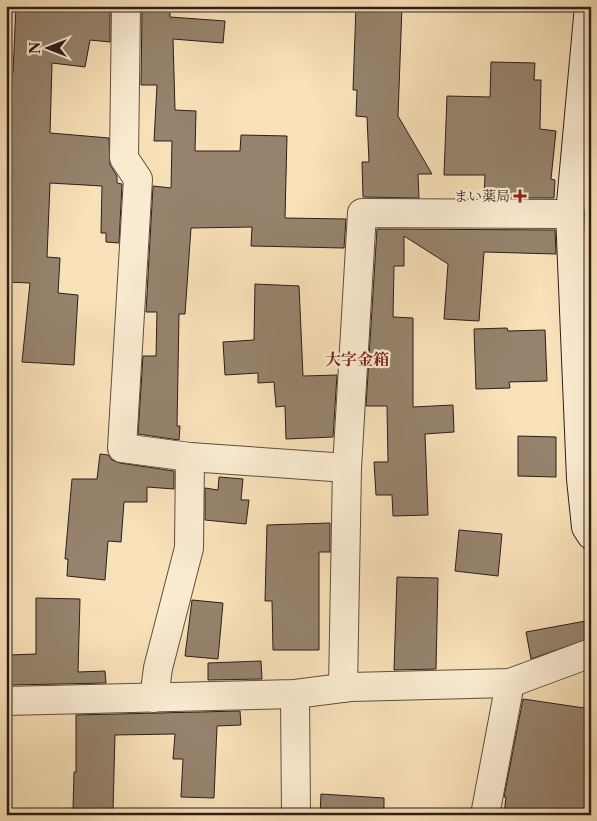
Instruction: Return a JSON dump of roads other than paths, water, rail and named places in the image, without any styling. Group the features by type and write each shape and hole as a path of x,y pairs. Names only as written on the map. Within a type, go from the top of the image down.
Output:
{"street":[{"path":"126,6 124,158 138,179 122,448 190,457 347,468"},
{"path":"589,6 570,214 586,479 586,526 591,535"},
{"path":"343,688 347,468 362,213 570,214"},
{"path":"154,698 158,668 189,548 190,457"},
{"path":"6,701 295,694 343,688 510,683 591,653"},
{"path":"485,815 510,683"},
{"path":"295,694 296,815"}],"place":[{"name":"まい薬局","path":"520,196"}],"district":[{"name":"大字金箱","path":"357,359"}]}
